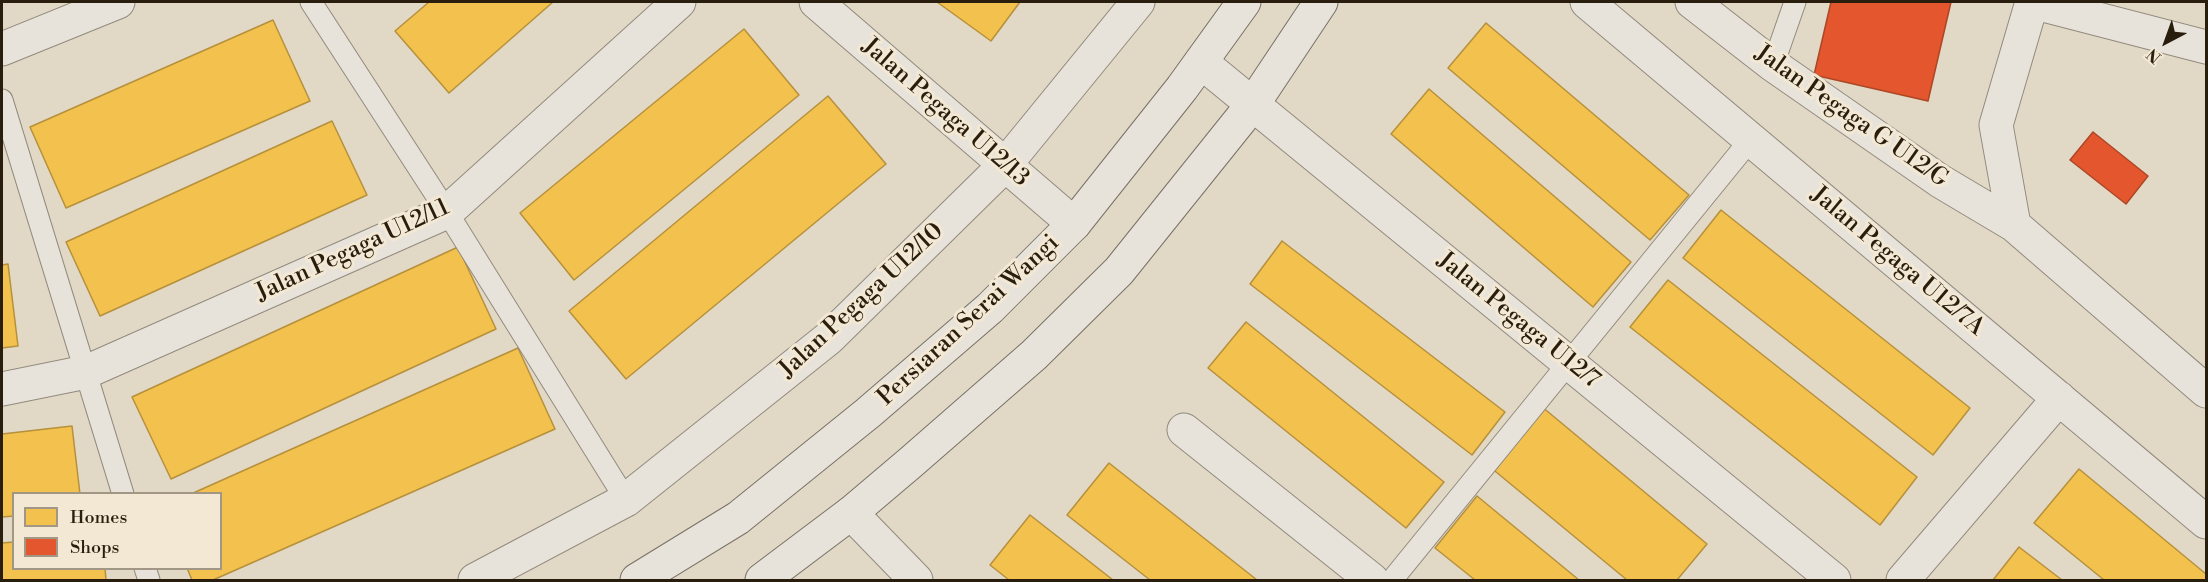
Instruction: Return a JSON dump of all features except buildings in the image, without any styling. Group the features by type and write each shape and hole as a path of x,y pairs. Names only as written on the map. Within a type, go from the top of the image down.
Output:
{"street":[{"path":"2,49 118,2"},
{"name":"Jalan Pegaga U12/11","path":"2,389 86,372 447,212 679,2"},
{"name":"Jalan Pegaga U12/13","path":"816,2 1074,224"},
{"name":"Jalan Pegaga U12/10","path":"475,580 626,500 829,338 1005,165 1138,2"},
{"name":"Persiaran Serai Wangi","path":"637,580 738,519 868,413 990,308 1074,224 1201,62 1244,2"},
{"path":"762,580 851,513 1034,355 1119,271 1253,104 1321,2"},
{"name":"Jalan Pegaga U12/7A","path":"1587,2 2206,522"},
{"name":"Jalan Pegaga G U12/G","path":"1692,2 1773,65 1940,181 2014,225 2206,391"},
{"path":"2014,225 1996,125 2032,2 2206,47"},
{"name":"Jalan Pegaga U12/7","path":"1201,62 1834,580"},
{"path":"1903,580 2059,398"},
{"path":"1184,429 1372,580"},
{"path":"851,513 916,580"}],"lane":[{"path":"311,2 447,212 626,500"},
{"path":"1773,65 1795,2"},
{"path":"2,100 122,492"},
{"path":"1392,580 1751,139"}]}
